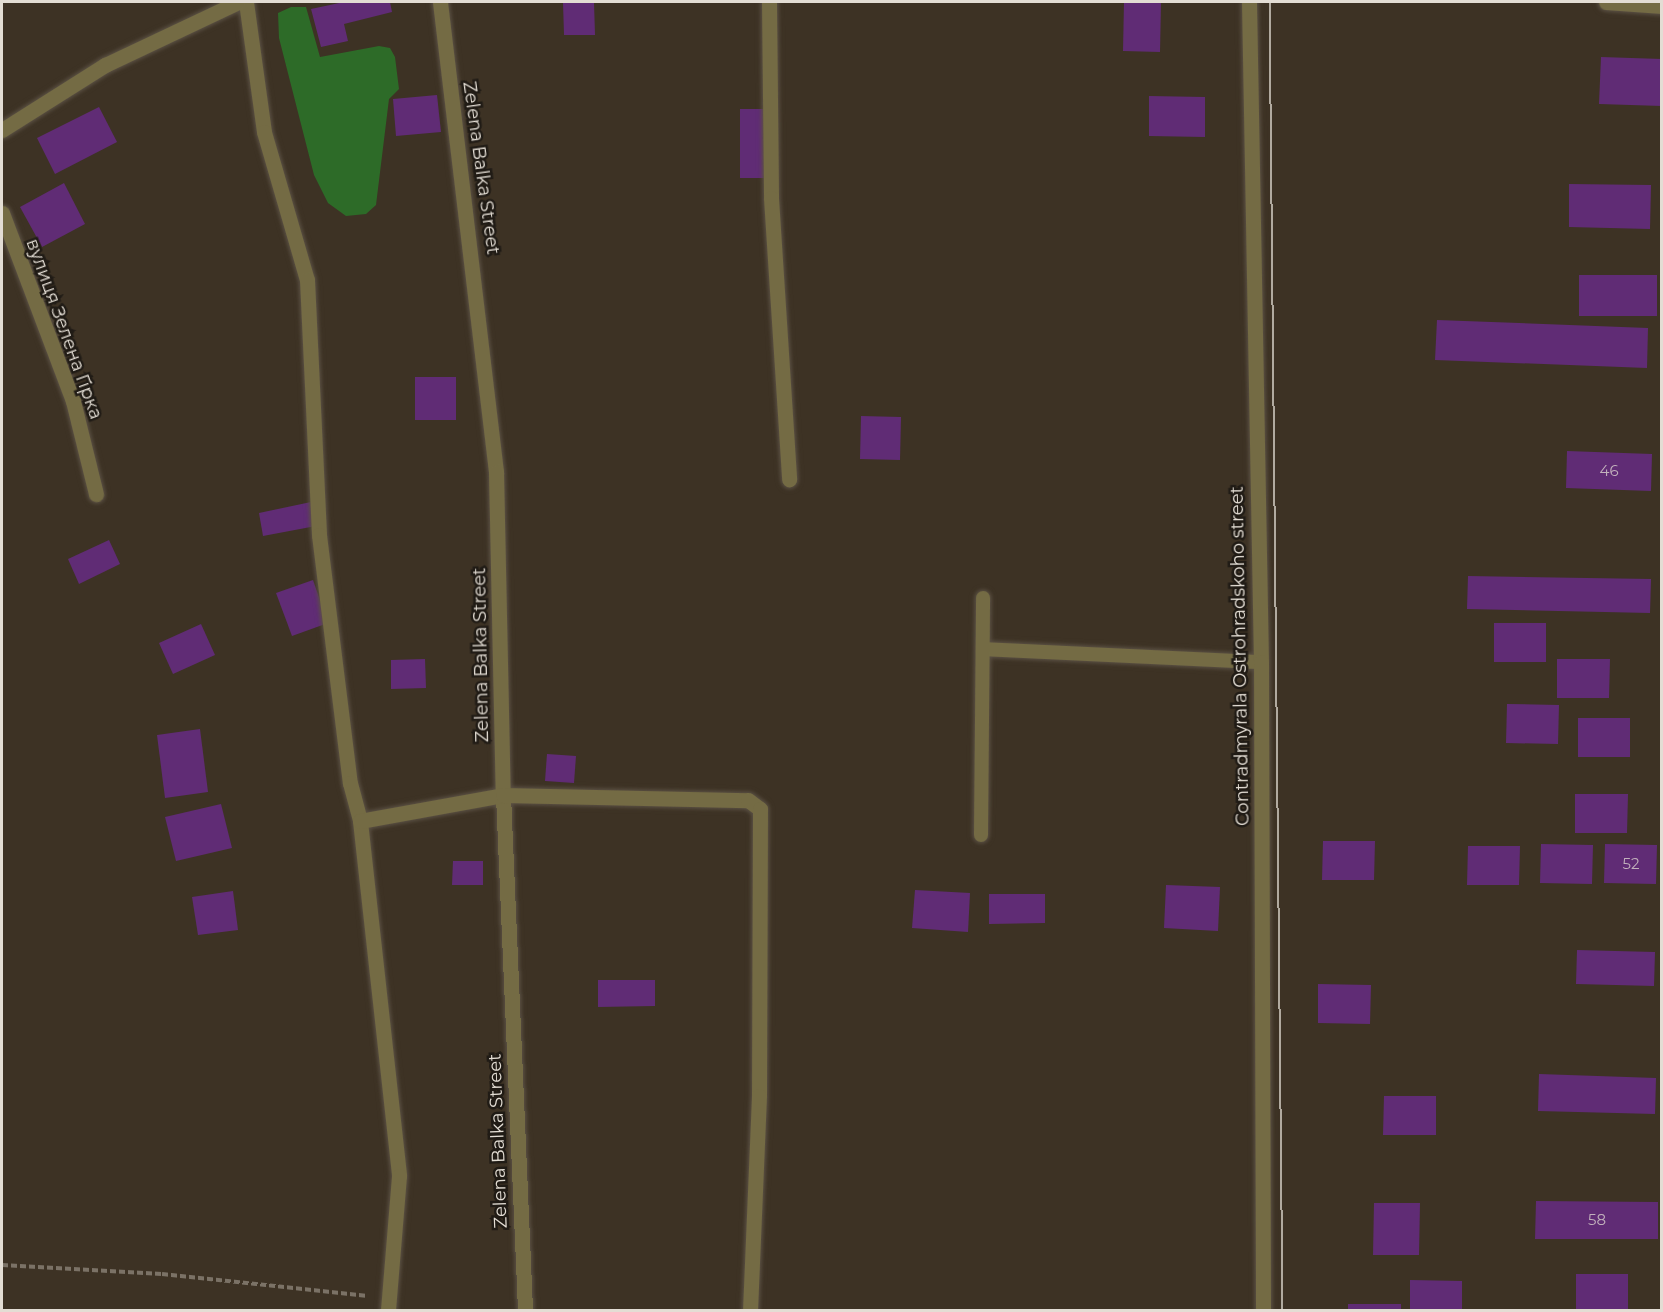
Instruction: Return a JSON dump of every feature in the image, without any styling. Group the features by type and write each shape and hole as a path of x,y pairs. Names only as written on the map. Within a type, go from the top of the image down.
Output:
{"street":[{"path":"2,130 105,65 238,2"},
{"path":"246,2 264,132 307,280 319,535 350,783 360,821 399,1176 389,1305"},
{"name":"Zelena Balka Street","path":"440,2 496,472 503,795 525,1311"},
{"path":"769,2 771,198 789,479"},
{"name":"Contradmyrala Ostrohradskoho street","path":"1249,2 1261,662 1263,1311"},
{"path":"1606,2 1662,6"},
{"name":"вулиця Зелена Гірка","path":"2,213 73,401 96,494"},
{"path":"360,821 503,795 748,800 760,809 764,824 750,1311"}],"lane":[{"path":"981,836 984,598"},
{"path":"983,649 1261,662"}],"path":[{"path":"2,1265 162,1275 389,1305"}],"green space":[{"path":"291,7 306,7 320,57 379,46 390,48 395,57 399,89 389,99 376,205 366,214 346,216 328,203 314,175 279,38 278,13"}],"building":[{"path":"344,2 390,2 392,12 344,24 348,41 321,47 311,9"},
{"path":"563,2 594,2 595,35 564,35"},
{"path":"1124,2 1161,2 1160,52 1123,51"},
{"path":"1601,57 1662,59 1662,106 1599,104"},
{"path":"437,95 441,132 396,136 393,99"},
{"path":"1149,96 1205,97 1205,137 1149,136"},
{"path":"99,107 117,142 55,174 37,138"},
{"path":"740,109 765,109 765,178 740,178"},
{"path":"64,183 85,224 42,247 20,207"},
{"path":"1569,184 1651,185 1650,229 1569,227"},
{"path":"1579,275 1657,275 1657,316 1579,316"},
{"path":"1437,320 1648,328 1647,368 1435,360"},
{"path":"415,377 456,377 456,420 415,420"},
{"path":"861,416 901,417 900,460 860,459"},
{"path":"1567,451 1652,454 1651,491 1566,488"},
{"path":"311,502 316,526 263,536 259,513"},
{"path":"109,540 120,564 79,584 68,559"},
{"path":"1468,576 1651,579 1650,613 1467,609"},
{"path":"313,580 328,623 292,636 276,593"},
{"path":"1494,623 1546,623 1546,662 1494,662"},
{"path":"201,624 215,655 173,674 159,643"},
{"path":"425,659 426,688 391,689 391,660"},
{"path":"1557,659 1610,659 1609,698 1557,698"},
{"path":"1507,704 1559,705 1558,744 1506,743"},
{"path":"1578,718 1630,718 1630,757 1578,757"},
{"path":"200,729 208,792 165,798 157,735"},
{"path":"547,754 576,756 574,783 545,781"},
{"path":"1575,794 1628,794 1627,833 1575,833"},
{"path":"221,804 232,848 176,861 165,817"},
{"path":"1323,841 1375,841 1374,880 1322,880"},
{"path":"1541,844 1593,845 1592,884 1540,883"},
{"path":"1605,844 1657,845 1656,884 1604,883"},
{"path":"1468,846 1520,846 1519,885 1467,885"},
{"path":"453,861 483,861 483,885 452,885"},
{"path":"1166,885 1220,887 1218,931 1164,928"},
{"path":"915,890 970,893 968,932 912,928"},
{"path":"233,891 238,930 198,935 192,897"},
{"path":"989,894 1045,894 1045,923 989,924"},
{"path":"1577,950 1655,952 1654,986 1576,984"},
{"path":"598,980 655,980 655,1006 598,1007"},
{"path":"1318,984 1371,985 1370,1024 1318,1023"},
{"path":"1539,1074 1656,1078 1655,1114 1538,1111"},
{"path":"1384,1096 1436,1096 1436,1135 1383,1135"},
{"path":"1536,1201 1658,1202 1658,1239 1535,1239"},
{"path":"1374,1203 1420,1203 1419,1255 1373,1255"},
{"path":"1576,1274 1628,1274 1628,1310 1576,1310"},
{"path":"1410,1280 1462,1281 1462,1310 1410,1310"},
{"path":"1348,1304 1401,1304 1401,1310 1348,1310"}],"tram line":[{"path":"1270,2 1283,1310"}]}
